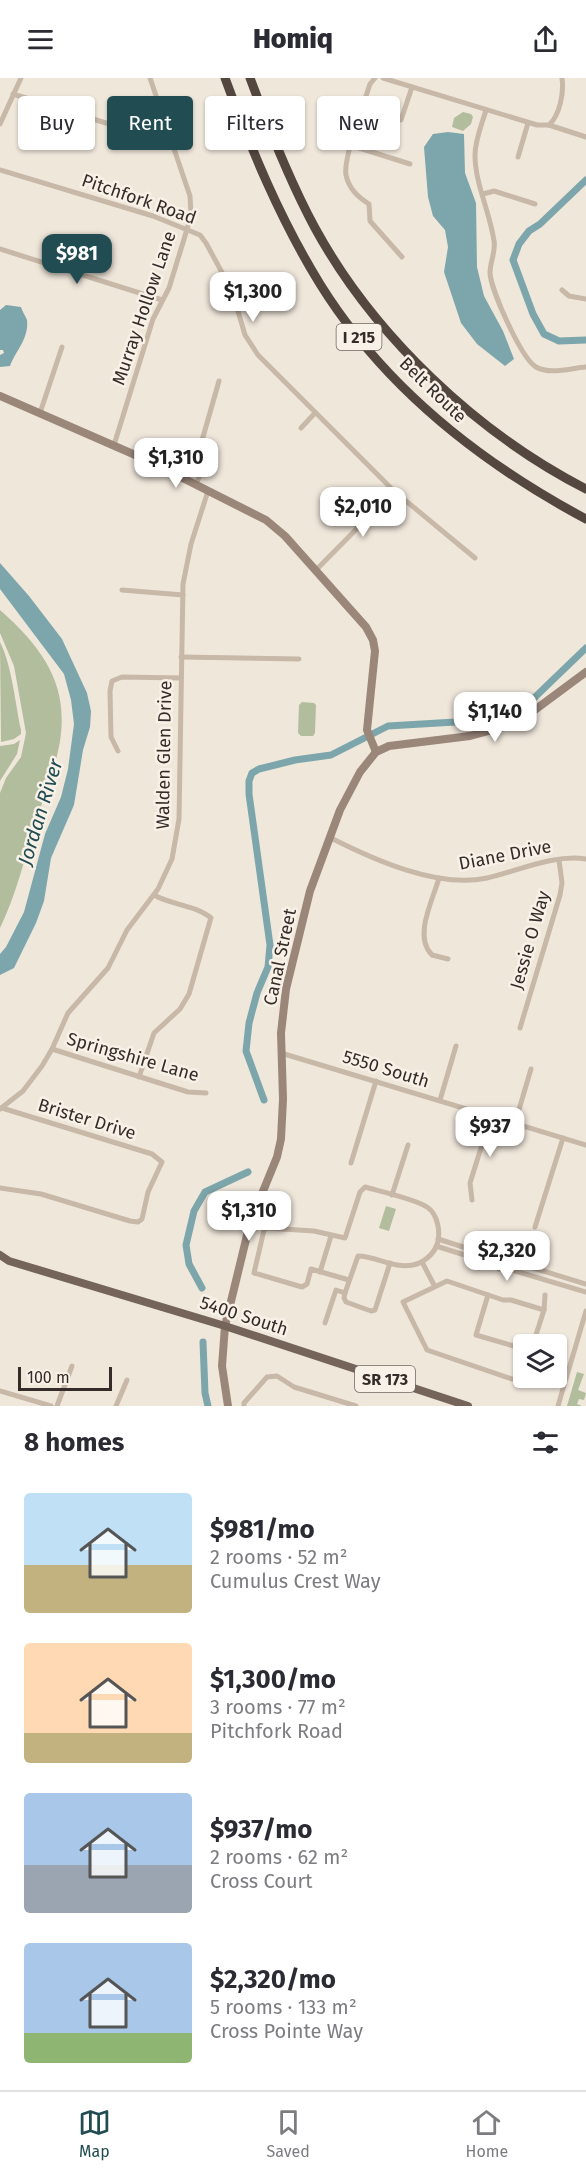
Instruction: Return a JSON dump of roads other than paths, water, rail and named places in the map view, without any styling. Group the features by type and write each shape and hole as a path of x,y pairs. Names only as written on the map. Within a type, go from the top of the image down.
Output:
{"highway":[{"name":"Belt Route","path":"225,78 252,152 285,222 320,284 363,342 415,399 475,451 511,476 586,519"},
{"name":"Belt Route","path":"250,78 290,178 310,219 333,258 376,316 418,363 464,406 531,457 586,489"}],"main road":[{"name":"5400 South","path":"0,1255 4,1261 225,1326 468,1406"}],"street":[{"path":"0,124 21,78"},
{"name":"Murray Hollow Lane","path":"150,78 156,96"},
{"path":"367,96 373,78"},
{"path":"383,78 528,123 549,125 586,137"},
{"path":"549,125 559,105 563,86 562,78"},
{"path":"402,120 412,87"},
{"path":"13,94 107,123"},
{"path":"486,110 477,139 475,155 494,240 490,272 493,290 525,355 533,365 554,370 586,367"},
{"path":"518,157 528,123"},
{"name":"Murray Hollow Lane","path":"114,445 154,314 171,283 191,215 191,201 175,150"},
{"path":"350,150 346,166 347,179 356,196 369,204 370,221 402,257"},
{"path":"364,150 410,164"},
{"name":"Pitchfork Road","path":"0,170 153,216 202,237 235,298 243,329 253,349 394,490 475,558"},
{"path":"483,194 494,191 535,204"},
{"path":"0,249 162,300"},
{"path":"561,290 569,296 586,299"},
{"path":"40,413 62,347"},
{"path":"196,485 201,472 200,447 219,381"},
{"path":"0,396 114,445 196,485 266,520 285,536 366,627 373,640 375,651 367,730 376,752 389,746 470,735 500,728 528,715 586,672"},
{"path":"301,428 315,413"},
{"path":"316,570 394,490"},
{"name":"Walden Glen Drive","path":"0,1108 22,1091 52,1049 68,1013 103,976 113,961 127,930 154,895 172,859 179,828 183,595 188,553 202,503 208,491"},
{"path":"122,590 183,595"},
{"path":"181,657 299,659"},
{"path":"118,751 111,736 110,691 112,681 120,677 181,678"},
{"name":"Canal Street","path":"228,1406 222,1366 225,1326 250,1223 277,1157 281,1139 283,1004 290,970 308,899 329,837 346,797 376,752"},
{"name":"Diane Drive","path":"329,837 372,858 456,881 479,879 570,858 586,859"},
{"name":"Jessie O Way","path":"520,1028 560,895 562,883 559,860"},
{"path":"439,878 424,928 424,941 432,955 448,959"},
{"path":"139,1077 154,1033 176,1013 186,999 210,923 207,915 154,895"},
{"path":"440,1101 456,1046"},
{"name":"Springshire Lane","path":"52,1049 188,1092 206,1093"},
{"name":"5550 South","path":"281,1053 586,1145"},
{"path":"515,1123 531,1069"},
{"path":"351,1163 376,1081"},
{"name":"Brister Drive","path":"0,1108 152,1154 162,1162 148,1192 142,1219 138,1222 41,1194 0,1188"},
{"path":"472,1200 470,1183 491,1116"},
{"path":"535,1227 563,1138"},
{"path":"392,1195 408,1145"},
{"path":"349,1280 311,1269 307,1284 302,1287 254,1273 263,1233 267,1228 314,1231 345,1238 363,1188 429,1208 438,1225 437,1243 429,1256 422,1262 410,1266 358,1256 345,1293 346,1302 371,1311 375,1310 390,1263"},
{"path":"320,1272 331,1236"},
{"path":"437,1243 503,1255 517,1263 586,1284"},
{"path":"437,1243 487,1262 499,1269 512,1270 586,1292"},
{"path":"422,1262 435,1286"},
{"path":"513,1379 427,1350 403,1302 447,1281 544,1310"},
{"path":"326,1323 336,1290 345,1293"},
{"path":"488,1295 476,1335 513,1346"},
{"path":"536,1334 544,1310 545,1295"},
{"path":"558,1406 586,1311"},
{"path":"57,1406 72,1366"},
{"path":"244,1406 244,1403 267,1377 277,1376 294,1387 357,1406"},
{"path":"116,1406 128,1380"},
{"path":"0,1391 51,1406"},
{"path":"325,1406 328,1397"}],"water":[{"path":"448,132 464,134 465,173 476,203 477,267 484,296 503,331 514,359 505,366 477,344 461,323 444,272 448,247 445,230 433,216 428,197 424,147 433,134"},
{"path":"6,305 21,307 27,320 27,327 24,339 10,366 0,367 0,355 4,353 0,350 0,310"},
{"path":"0,563 62,639 87,693 91,711 90,727 83,750 74,805 51,858 44,901 14,968 0,975 0,954 24,912 45,834 61,797 68,769 74,724 64,674 0,589"}],"waterway":[{"path":"586,180 540,224 529,231 519,244 513,260 533,314 544,334 559,341 586,340"},
{"path":"264,1100 246,1051 249,1023 257,993 268,967 270,945 249,794 249,781 252,773 259,769 295,760 331,755 388,726 489,720 519,709 534,698 586,648"},
{"path":"202,1288 189,1264 186,1245 194,1211 205,1192 248,1172"},
{"path":"203,1342 205,1393 208,1406"}],"water label":[{"name":"Jordan River","path":"40,812"}]}
